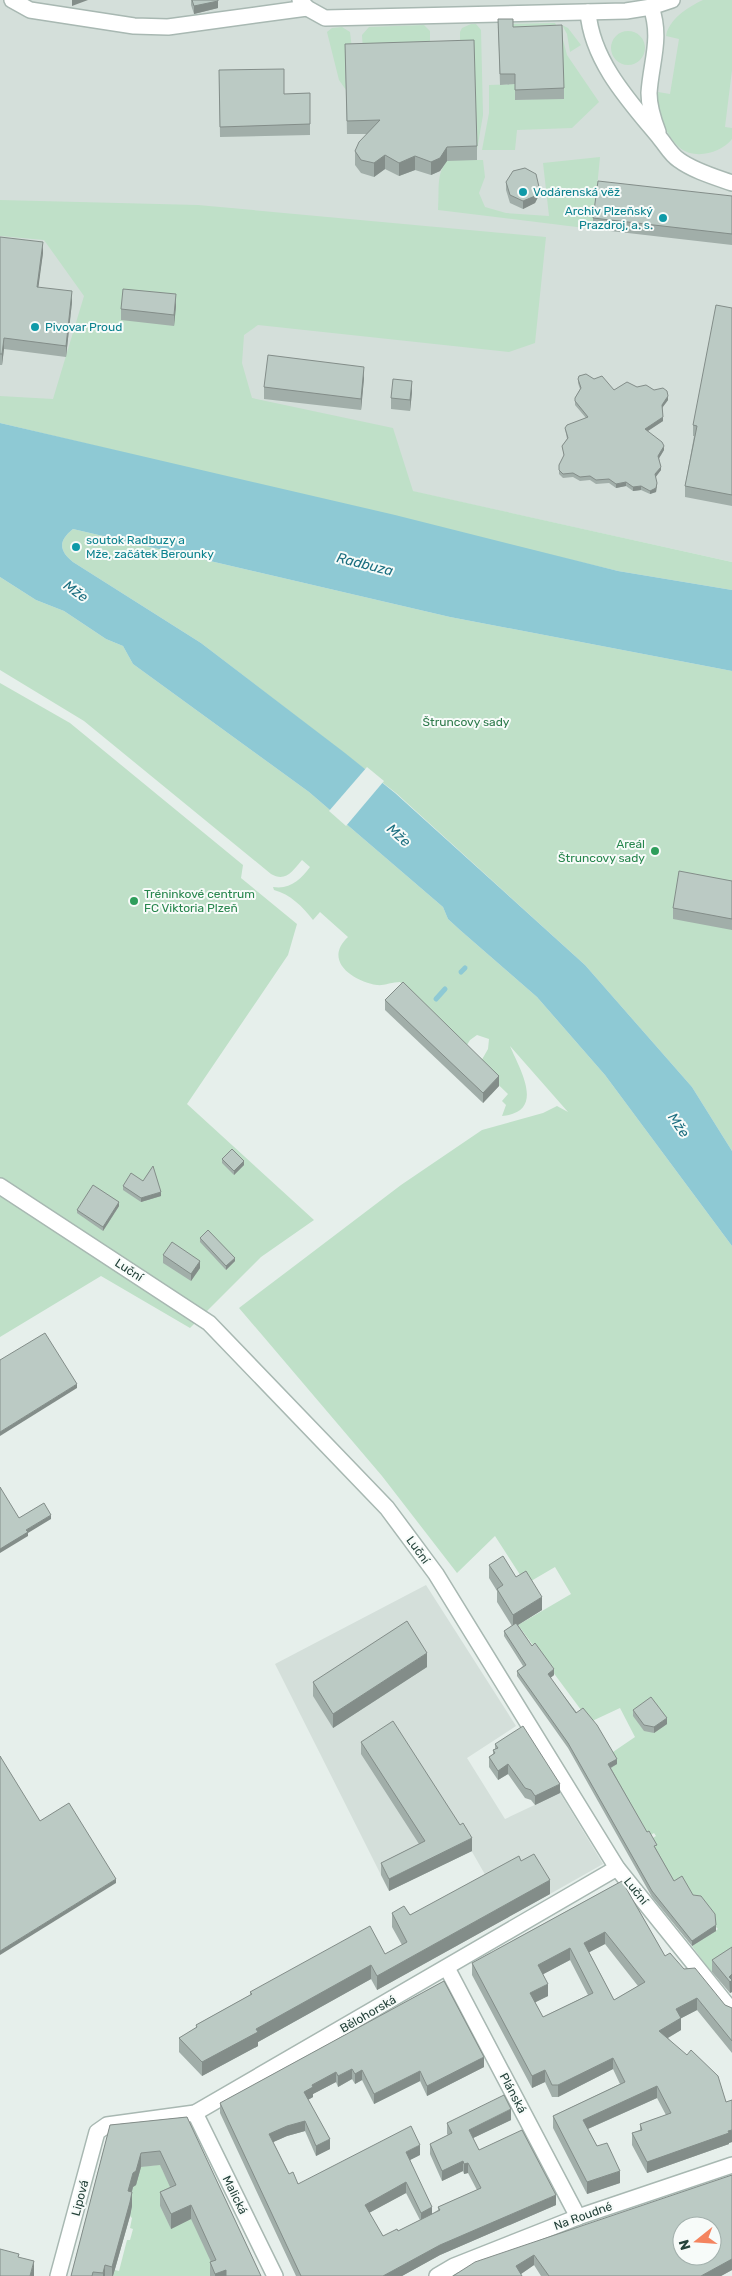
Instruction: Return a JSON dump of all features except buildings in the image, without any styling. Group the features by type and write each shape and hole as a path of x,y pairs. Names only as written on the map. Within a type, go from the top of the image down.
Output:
{"street":[{"path":"12,0 30,10 134,26 168,26 303,4 325,18 626,11 651,8 672,0"},
{"path":"651,8 657,32 649,94 652,116 660,138"},
{"path":"588,12 591,36 602,61 642,118 679,160 732,183"},
{"name":"Luční","path":"0,1186 209,1323 388,1508 436,1574 617,1868 732,2011"},
{"name":"Bělohorská","path":"107,2125 195,2113 617,1868"},
{"name":"Plánská","path":"447,1968 578,2217"},
{"name":"Malická","path":"195,2113 275,2276"},
{"name":"Lipová","path":"58,2276 97,2132 107,2125"},
{"name":"Na Roudné","path":"438,2276 454,2266 578,2217 732,2165"}],"shaded area":[{"path":"0,0 732,0 732,562 0,400"},
{"path":"426,1585 516,1726 467,1758 505,1819 560,1793 603,1864 550,1894 534,1868 491,1885 463,1836 381,1875 275,1664"}],"green space":[{"path":"703,0 732,0 732,70 725,127 732,128 732,139 715,151 693,154 680,148 666,130 658,107 658,92 670,94 679,39 666,36 668,30 680,14"},
{"path":"555,23 562,36 567,55 599,102 572,128 517,130 515,150 482,150 489,113 489,85 515,84 516,100 564,98 513,29 497,28 503,24"},
{"path":"476,24 481,30 483,115 477,150 460,54 460,32 462,28"},
{"path":"424,25 430,31 430,43 363,52 362,35 369,27"},
{"path":"562,25 568,28 581,45 570,52 567,34"},
{"path":"342,27 350,32 353,57 345,57 346,90 339,80 327,32 332,28"},
{"path":"628,31 640,36 645,48 640,60 628,65 616,60 611,48 616,36"},
{"path":"457,150 458,160 483,160 485,177 479,193 485,207 506,213 549,216 543,163 600,157 593,229 438,210 441,171"},
{"path":"0,200 198,205 546,237 535,343 509,352 258,325 244,335 242,363 252,398 393,428 413,491 732,562 732,590 618,571 0,423 0,396 53,399 84,296 44,240 0,236"},
{"name":"Štruncovy sady","path":"73,529 450,617 732,671 732,1151 692,1087 585,965 396,793 201,643 68,558 62,546 68,533"},
{"path":"0,577 36,600 64,611 106,639 123,646 133,664 309,792 443,907 448,919 537,997 605,1075 732,1246 732,1958 711,1972 692,1946 718,1929 674,1886 648,1841 656,1836 654,1833 647,1837 608,1769 610,1754 635,1737 620,1708 590,1722 518,1625 571,1594 555,1567 526,1584 495,1536 457,1573 382,1476 239,1308 401,1185 482,1130 543,1113 557,1106 568,1112 510,1046 523,1077 527,1098 524,1106 516,1113 502,1116 506,1105 502,1101 508,1094 482,1069 480,1063 488,1049 489,1039 477,1035 470,1040 464,1050 400,982 377,985 358,979 350,974 344,968 338,954 348,937 320,912 313,920 296,902 274,890 273,887 285,887 294,883 310,867 302,860 285,876 281,877 271,874 84,721 0,670"},
{"name":"Tréninkové centrum FC Viktoria Plzeň","path":"0,683 70,723 243,865 241,878 297,924 288,955 187,1104 314,1220 261,1257 190,1328 101,1276 0,1337"},
{"path":"166,2164 162,2169 169,2183 174,2188 160,2206 171,2228 194,2209 196,2224 201,2238 215,2265 211,2276 113,2276 115,2270 119,2271 127,2240 130,2240 133,2229 130,2228 132,2218 128,2213 127,2201 137,2167"}],"water":[{"path":"0,423 395,515 618,571 732,590 732,671 450,617 73,529 68,533 62,546 65,554 73,562 201,643 395,793 585,965 692,1087 732,1151 732,1246 605,1075 537,997 448,919 443,907 309,792 133,664 123,646 106,639 64,611 36,600 0,577"}],"pier":[{"path":"367,767 384,781 346,826 329,811"}],"waterway":[{"path":"461,972 465,968"},
{"path":"436,999 445,989"}],"place":[{"name":"Vodárenská věž","path":"523,192"},
{"name":"Archiv Plzeňský Prazdroj, a. s.","path":"663,218"},
{"name":"Pivovar Proud","path":"35,327"},
{"name":"soutok Radbuzy a Mže, začátek Berounky","path":"76,547"},
{"name":"Areál Štruncovy sady","path":"655,851"},
{"name":"Tréninkové centrum FC Viktoria Plzeň","path":"134,901"}],"water label":[{"name":"Radbuza","path":"365,564"},
{"name":"Mže","path":"76,591"},
{"name":"Mže","path":"399,835"},
{"name":"Mže","path":"679,1125"}]}
